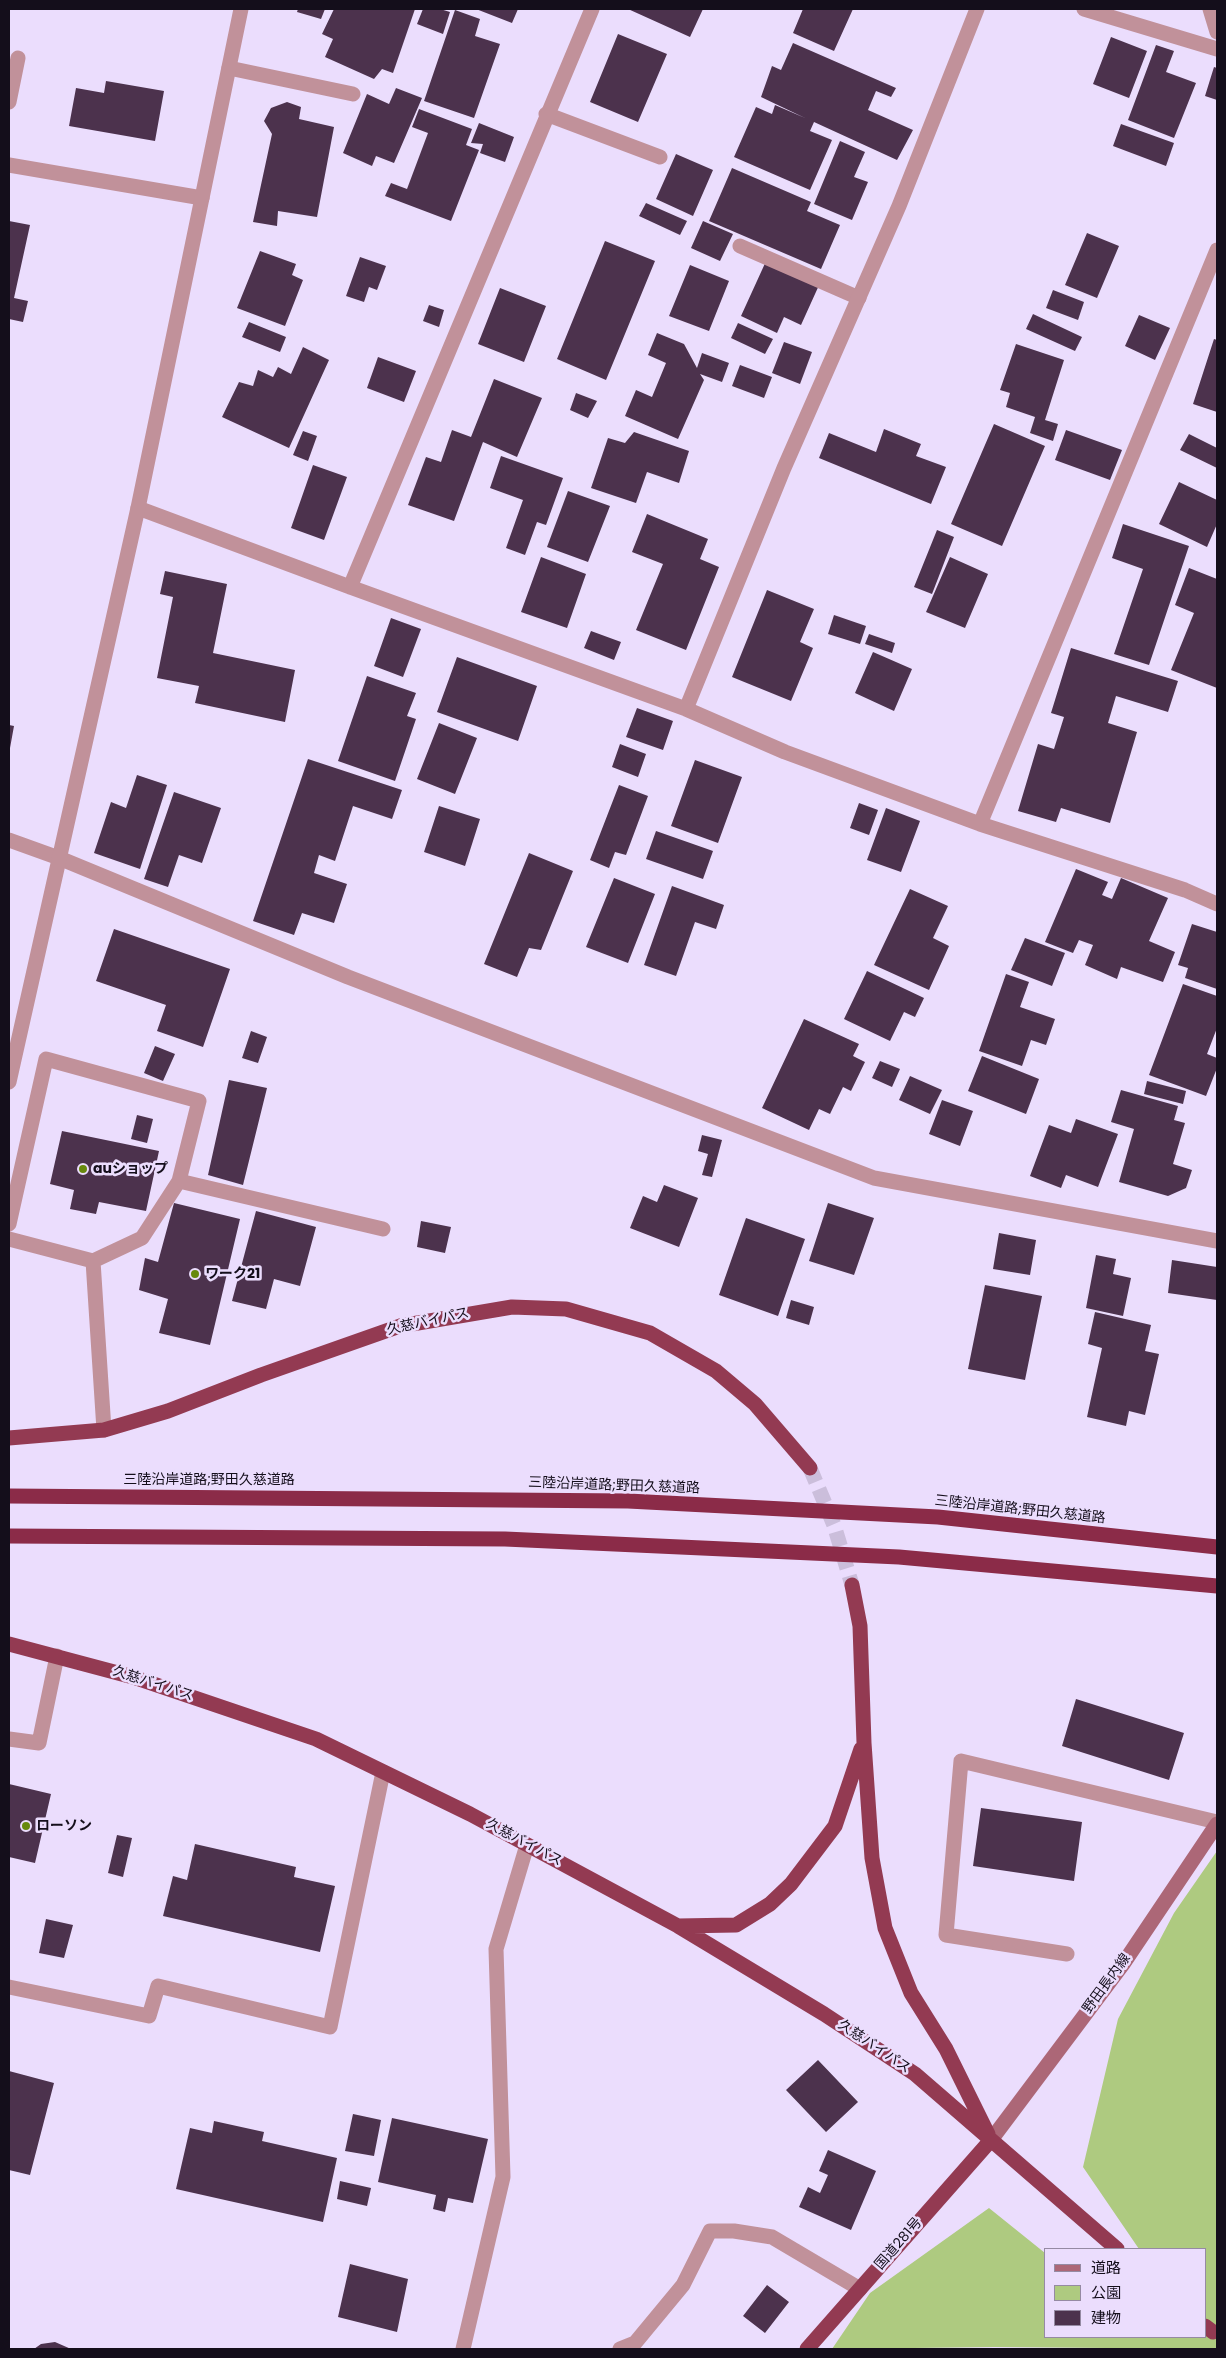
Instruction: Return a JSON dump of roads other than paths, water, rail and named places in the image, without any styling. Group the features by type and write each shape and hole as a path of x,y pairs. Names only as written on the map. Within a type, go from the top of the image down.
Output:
{"highway":[{"name":"久慈バイパス","path":"9,1438 104,1430 168,1411 261,1375 400,1326 512,1307 566,1309 650,1333 716,1371 755,1404 810,1468"},
{"name":"三陸沿岸道路;野田久慈道路","path":"9,1496 628,1501 938,1517 1217,1547"},
{"path":"9,1536 515,1539 899,1557 1217,1586"},
{"name":"久慈バイパス","path":"852,1585 860,1626 864,1742 872,1858 885,1928 911,1993 946,2049 991,2140"},
{"name":"久慈バイパス","path":"9,1644 133,1676 316,1739 527,1845 678,1926 824,2014 915,2074 1116,2248"},
{"path":"678,1926 736,1925 770,1904 791,1884 835,1826 864,1742"},
{"name":"国道281号","path":"807,2349 991,2140"}],"main road":[{"name":"野田長内線","path":"991,2140 1123,1964 1217,1823"}],"street":[{"path":"9,1082 138,508 241,9"},
{"path":"350,587 546,114 592,9"},
{"path":"686,709 784,468 902,197 977,9"},
{"path":"1084,9 1217,50"},
{"path":"1210,9 1217,32"},
{"path":"9,102 18,58"},
{"path":"229,68 352,94"},
{"path":"546,114 660,157"},
{"path":"9,165 202,198"},
{"path":"740,246 859,298"},
{"path":"980,824 1217,250"},
{"path":"138,508 686,709 785,752 980,824 1185,890 1217,904"},
{"path":"9,840 59,858 348,977 874,1178 1217,1241"},
{"path":"9,1224 46,1058 199,1101 179,1181 142,1238 93,1261 9,1240"},
{"path":"179,1181 384,1229"},
{"path":"93,1261 104,1430"},
{"path":"9,1739 38,1743 57,1656"},
{"path":"1067,1954 946,1935 961,1761 1217,1823"},
{"path":"9,1987 149,2016 158,1986 330,2027 383,1772"},
{"path":"463,2349 503,2177 496,1949 527,1845"},
{"path":"620,2349 635,2343 684,2285 710,2231 734,2231 772,2237 860,2289"}],"tunnel":[{"path":"810,1468 834,1525 852,1585"}],"place":[{"name":"auショップ","path":"83,1169"},
{"name":"ワーク21","path":"195,1274"},
{"name":"ローソン","path":"26,1826"}]}
